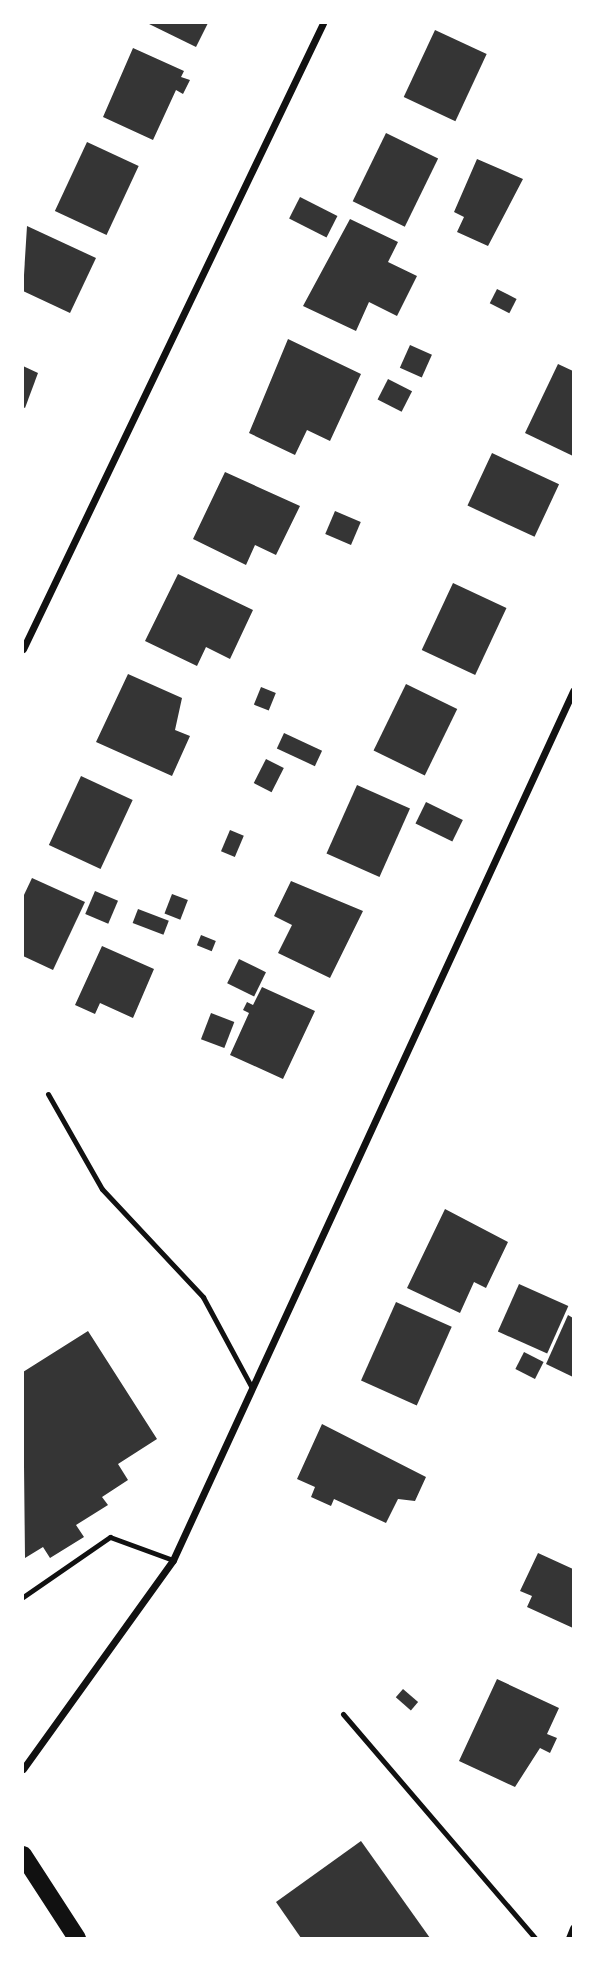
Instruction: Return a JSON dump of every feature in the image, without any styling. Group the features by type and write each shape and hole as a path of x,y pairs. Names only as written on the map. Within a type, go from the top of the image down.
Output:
{"main road":[{"path":"23,1855 77,1938"}],"street":[{"path":"23,649 323,23"},
{"path":"23,1769 173,1560 573,691"},
{"path":"569,1938 573,1928"}],"lane":[{"path":"48,1094 102,1189 203,1297 252,1388"},
{"path":"23,1597 110,1537 173,1560"},
{"path":"343,1714 535,1938"}],"building":[{"path":"147,23 208,23 196,47"},
{"path":"435,30 487,54 455,121 404,97"},
{"path":"133,48 184,71 181,77 190,80 183,94 176,90 153,140 103,117"},
{"path":"386,133 438,158 405,227 353,201"},
{"path":"87,142 139,166 107,235 55,211"},
{"path":"477,159 523,179 488,246 457,232 464,217 454,212"},
{"path":"300,197 337,216 327,237 289,218"},
{"path":"350,219 398,242 388,262 417,276 397,316 369,302 356,331 303,306"},
{"path":"27,226 96,258 70,313 23,291"},
{"path":"497,289 517,299 509,313 490,303"},
{"path":"288,339 361,374 330,441 307,430 295,455 249,433"},
{"path":"410,345 432,355 422,378 400,368"},
{"path":"558,364 573,371 573,456 525,433"},
{"path":"23,366 38,373 25,408 23,407"},
{"path":"388,379 412,391 402,412 378,399"},
{"path":"492,453 559,484 535,537 467,506"},
{"path":"225,472 300,506 276,555 255,545 246,565 193,539"},
{"path":"335,511 361,522 351,545 325,534"},
{"path":"178,574 253,610 230,659 206,647 197,666 145,641"},
{"path":"453,583 506,608 475,675 422,650"},
{"path":"128,674 182,698 175,730 190,736 172,776 96,742"},
{"path":"406,684 457,709 425,775 374,751"},
{"path":"261,687 276,693 269,711 254,705"},
{"path":"284,733 322,751 315,766 277,748"},
{"path":"266,759 284,768 272,792 254,783"},
{"path":"81,776 133,800 101,869 49,845"},
{"path":"357,785 410,809 379,877 326,854"},
{"path":"426,802 463,820 452,842 415,824"},
{"path":"230,830 244,836 235,857 221,851"},
{"path":"32,878 85,902 53,970 23,956 23,897"},
{"path":"291,881 363,911 330,978 278,953 292,925 274,916"},
{"path":"95,891 118,901 108,924 85,914"},
{"path":"172,894 188,900 180,920 164,914"},
{"path":"138,909 169,921 163,935 133,923"},
{"path":"201,935 216,941 212,951 197,945"},
{"path":"102,946 154,969 133,1018 100,1003 95,1014 75,1005"},
{"path":"239,959 266,972 254,996 227,983"},
{"path":"262,987 315,1011 283,1079 230,1055 249,1013 243,1010 247,1002 253,1005"},
{"path":"211,1013 234,1022 224,1048 201,1039"},
{"path":"445,1209 508,1242 486,1288 474,1282 460,1313 407,1288"},
{"path":"519,1284 568,1306 547,1353 498,1332"},
{"path":"396,1302 452,1327 417,1405 361,1381"},
{"path":"568,1315 573,1318 573,1377 546,1364"},
{"path":"88,1331 157,1439 118,1464 128,1480 102,1497 108,1505 76,1525 84,1537 50,1558 43,1547 25,1558 23,1372"},
{"path":"524,1352 544,1362 535,1379 515,1369"},
{"path":"322,1424 426,1477 415,1501 398,1499 386,1523 334,1499 331,1506 311,1497 315,1487 297,1479"},
{"path":"538,1553 573,1569 573,1628 527,1607 532,1596 520,1591"},
{"path":"497,1679 559,1708 547,1734 557,1738 550,1753 540,1748 515,1787 459,1761"},
{"path":"403,1689 418,1702 411,1710 396,1697"},
{"path":"361,1841 430,1938 301,1938 276,1902"}]}
